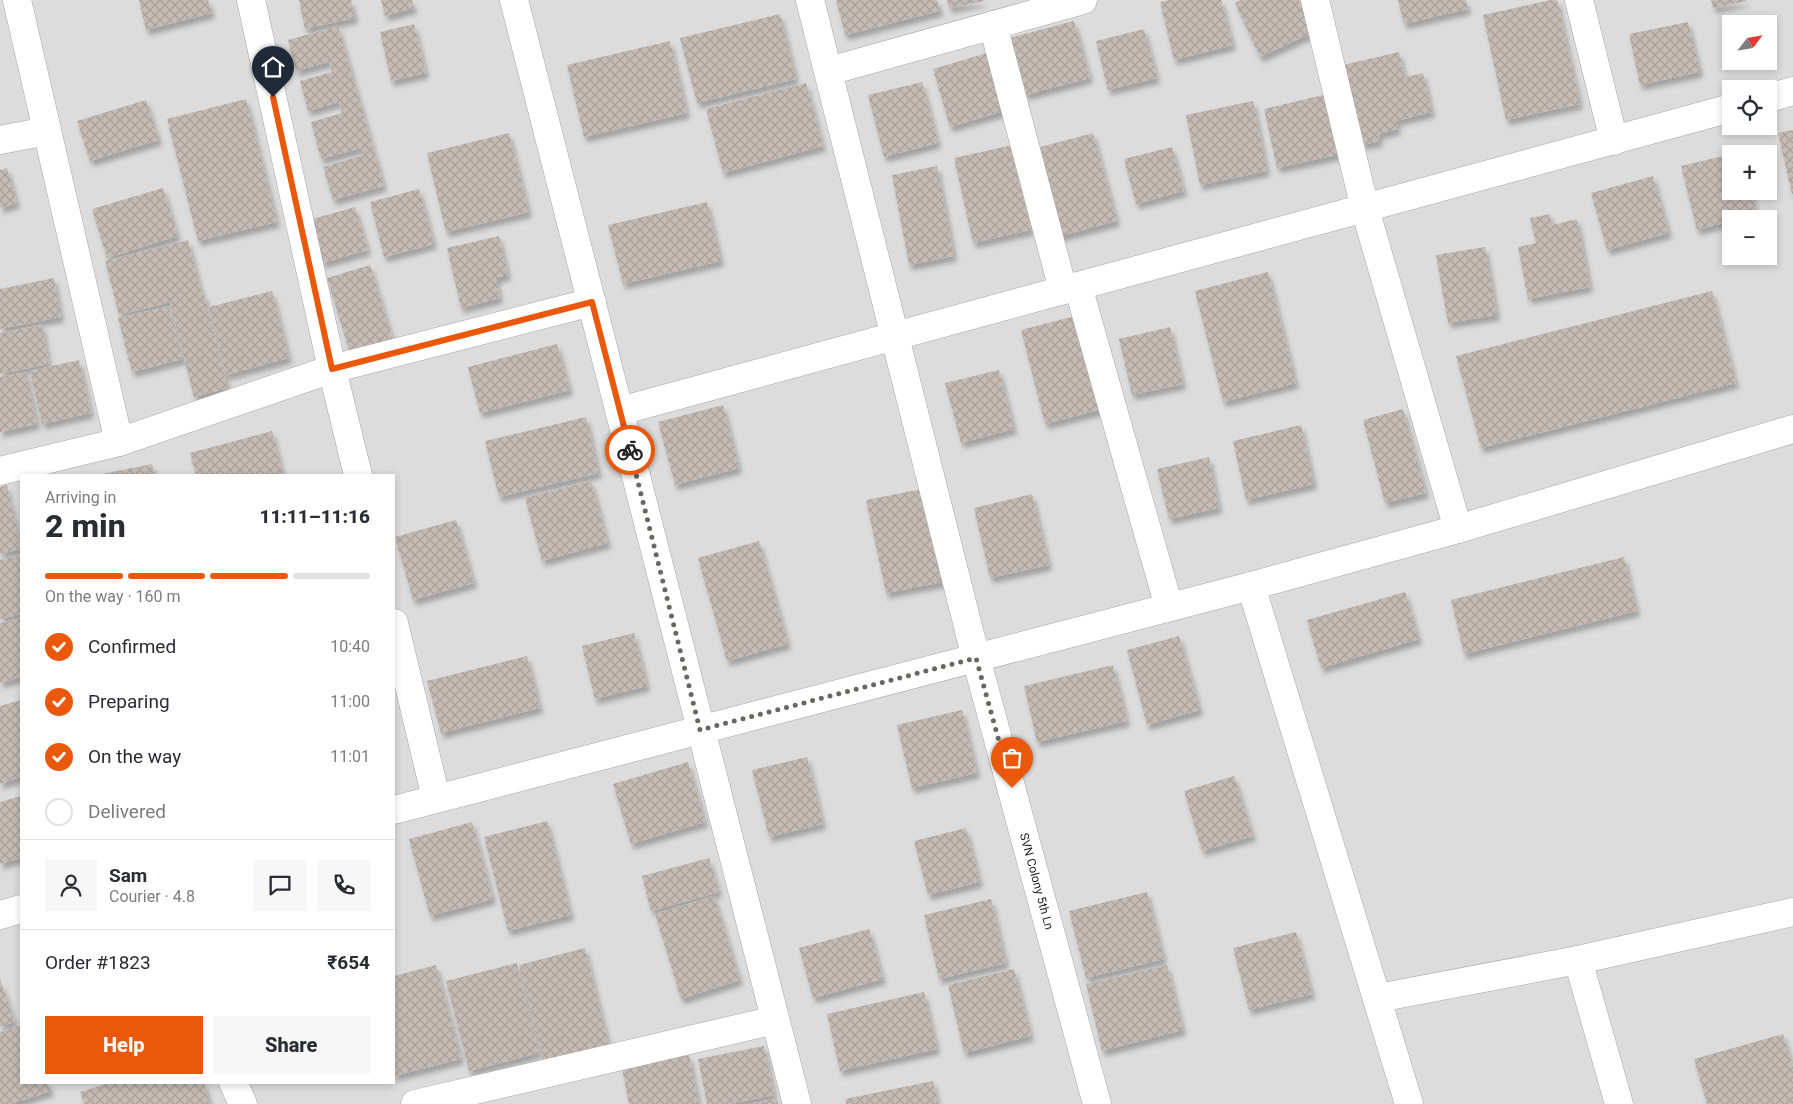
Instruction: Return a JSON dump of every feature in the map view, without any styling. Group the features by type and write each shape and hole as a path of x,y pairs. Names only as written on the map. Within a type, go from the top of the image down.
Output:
{"street":[{"path":"17,0 120,442"},
{"path":"252,0 332,369 358,474"},
{"path":"514,0 797,1104"},
{"name":"SVN Colony 5th Ln","path":"810,0 896,334 976,658 1097,1104"},
{"path":"1315,0 1364,209 1458,529"},
{"path":"1579,0 1614,141"},
{"path":"829,71 1079,1"},
{"path":"993,25 1169,607"},
{"path":"1777,96 1793,91"},
{"path":"620,411 896,334 1364,209 1722,111"},
{"path":"0,140 47,130"},
{"path":"0,471 32,469 120,442 332,369 592,302"},
{"path":"395,810 1250,586 1458,529 1793,429"},
{"path":"1250,586 1409,1104"},
{"path":"395,627 436,798"},
{"path":"0,915 20,910"},
{"path":"1378,998 1578,960 1793,912"},
{"path":"1578,960 1619,1104"},
{"path":"415,1104 775,1020"},
{"path":"234,1084 243,1104"}],"shaded area":[{"path":"0,0 1793,0 1793,1104 0,1104"}],"building":[{"path":"139,0 208,0 212,13 146,30"},
{"path":"299,0 351,0 355,18 305,29"},
{"path":"381,0 412,0 414,8 385,16"},
{"path":"836,0 937,0 940,11 845,35"},
{"path":"947,0 984,0 984,1 949,8"},
{"path":"1169,0 1221,0 1233,45 1174,60 1160,2"},
{"path":"1241,0 1299,0 1314,32 1260,57 1235,3"},
{"path":"1398,0 1466,0 1468,9 1404,24"},
{"path":"1557,0 1580,104 1506,120 1483,15"},
{"path":"1711,0 1747,0 1747,1 1713,8"},
{"path":"780,14 796,79 697,103 680,38"},
{"path":"1074,21 1090,78 1025,95 1009,38"},
{"path":"1688,22 1700,72 1640,85 1629,34"},
{"path":"414,24 426,73 391,81 380,32"},
{"path":"338,26 384,186 333,200 323,167 363,155 361,148 321,159 311,122 342,113 339,102 308,111 300,81 332,72 329,62 296,71 288,40"},
{"path":"1144,29 1157,78 1108,90 1096,41"},
{"path":"670,41 687,113 584,137 567,65"},
{"path":"990,52 1007,110 950,127 933,69"},
{"path":"1399,52 1405,77 1423,73 1432,112 1396,121 1398,129 1379,134 1380,141 1362,145 1343,65"},
{"path":"922,82 938,143 884,157 868,95"},
{"path":"806,83 823,146 723,173 706,109"},
{"path":"1327,94 1341,154 1277,168 1264,109"},
{"path":"246,99 277,222 198,241 167,119"},
{"path":"146,100 159,140 90,161 77,121"},
{"path":"1253,101 1267,171 1200,185 1186,115"},
{"path":"1793,130 1793,194 1792,194 1778,133"},
{"path":"509,133 529,212 446,232 427,153"},
{"path":"1093,133 1117,221 1057,237 1033,149"},
{"path":"1012,145 1031,230 973,243 954,158"},
{"path":"1172,147 1184,191 1136,204 1124,159"},
{"path":"1722,156 1722,200 1753,200 1756,210 1722,210 1722,223 1697,230 1681,166"},
{"path":"937,166 954,256 909,265 892,175"},
{"path":"7,168 17,203 0,208 0,170"},
{"path":"1653,176 1669,233 1607,250 1591,193"},
{"path":"163,188 178,236 107,258 92,209"},
{"path":"419,189 434,244 384,257 370,202"},
{"path":"707,202 721,261 623,284 608,225"},
{"path":"355,207 368,250 322,263 309,220"},
{"path":"1550,214 1552,225 1577,219 1590,287 1528,299 1518,247 1536,243 1530,218"},
{"path":"499,236 508,275 496,278 500,298 461,308 447,248"},
{"path":"188,240 228,388 194,397 170,303 190,297 119,315 105,261"},
{"path":"1485,247 1497,315 1448,323 1436,255"},
{"path":"370,265 395,347 352,360 327,278"},
{"path":"1268,272 1296,383 1223,402 1195,291"},
{"path":"54,278 61,317 0,329 0,289"},
{"path":"272,291 289,358 226,375 209,307"},
{"path":"1712,291 1736,383 1481,448 1456,356"},
{"path":"169,306 183,359 132,372 118,318"},
{"path":"1079,315 1104,409 1045,424 1021,330"},
{"path":"42,325 49,364 0,374 0,333"},
{"path":"1170,327 1183,384 1132,395 1119,339"},
{"path":"557,344 570,390 480,413 468,367"},
{"path":"79,360 91,413 42,424 30,371"},
{"path":"999,370 1014,429 961,443 945,383"},
{"path":"26,372 37,424 0,432 0,377"},
{"path":"723,405 739,468 675,485 658,422"},
{"path":"1403,409 1426,493 1385,503 1363,420"},
{"path":"586,417 599,473 499,497 485,441"},
{"path":"1301,425 1314,484 1246,500 1233,441"},
{"path":"272,431 283,474 196,474 190,453"},
{"path":"1209,457 1219,508 1169,519 1157,469"},
{"path":"152,464 154,474 102,474"},
{"path":"591,481 608,543 542,561 525,498"},
{"path":"7,485 20,549 0,554 0,487"},
{"path":"922,489 943,582 886,593 866,500"},
{"path":"1032,494 1049,565 990,578 974,508"},
{"path":"456,520 474,583 413,600 395,537"},
{"path":"759,541 788,644 727,661 698,558"},
{"path":"20,555 20,614 0,619 0,560"},
{"path":"1624,557 1637,611 1464,654 1451,600"},
{"path":"1405,592 1419,639 1321,668 1307,620"},
{"path":"20,618 20,677 0,683 0,623"},
{"path":"634,633 647,686 595,699 582,646"},
{"path":"1179,636 1200,710 1147,725 1127,650"},
{"path":"527,656 540,708 441,733 427,681"},
{"path":"1113,665 1127,721 1037,742 1024,686"},
{"path":"20,700 20,777 0,784 0,706"},
{"path":"962,710 977,773 912,788 897,725"},
{"path":"807,757 823,824 769,837 752,770"},
{"path":"688,762 705,822 631,844 613,784"},
{"path":"1234,776 1253,836 1202,851 1184,791"},
{"path":"20,796 20,858 0,864 0,802"},
{"path":"547,821 571,915 508,931 484,837"},
{"path":"472,822 493,899 430,916 409,839"},
{"path":"966,828 980,882 928,895 914,841"},
{"path":"709,858 719,892 651,911 642,876"},
{"path":"1147,892 1164,959 1086,978 1069,911"},
{"path":"714,896 740,980 681,999 655,914"},
{"path":"991,899 1006,963 939,979 924,915"},
{"path":"869,929 883,979 813,998 799,948"},
{"path":"1296,932 1312,994 1249,1010 1233,948"},
{"path":"585,948 609,1046 544,1062 519,965"},
{"path":"517,963 539,1053 469,1071 446,981"},
{"path":"436,965 461,1059 395,1076 395,976"},
{"path":"1167,965 1183,1030 1102,1051 1086,984"},
{"path":"1014,969 1031,1036 964,1053 948,985"},
{"path":"0,979 15,1022 0,1027"},
{"path":"924,992 937,1049 840,1071 827,1014"},
{"path":"20,1025 20,1084 49,1084 51,1091 11,1104 0,1104 0,1032"},
{"path":"1783,1034 1793,1068 1793,1104 1707,1104 1694,1059"},
{"path":"764,1046 774,1095 731,1104 707,1104 698,1059"},
{"path":"689,1055 699,1104 629,1104 622,1068"},
{"path":"933,1081 938,1104 846,1104 845,1099"},
{"path":"106,1084 205,1084 210,1104 84,1104 80,1092"},
{"path":"777,1099 778,1104 754,1103"}],"way so far":[{"path":"630,450 700,730 976,658 1012,788"}],"route":[{"path":"273,97 332,369 592,302 630,450"}]}
